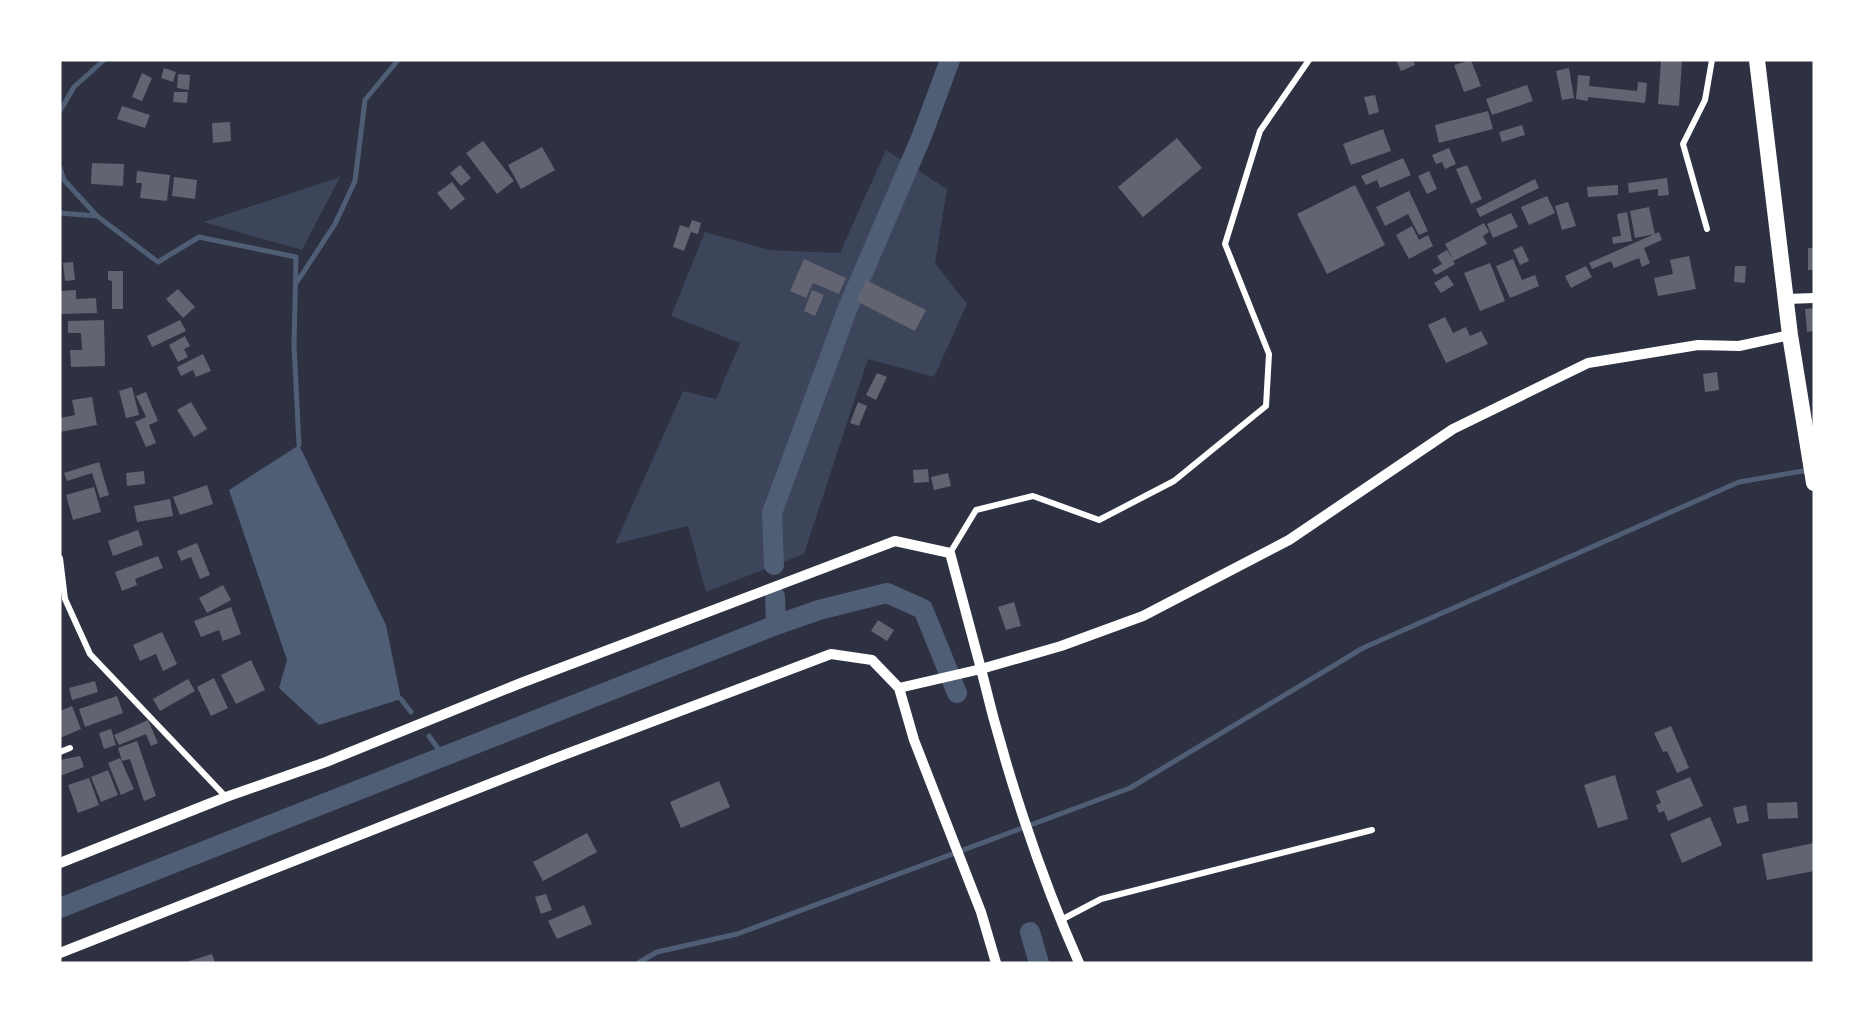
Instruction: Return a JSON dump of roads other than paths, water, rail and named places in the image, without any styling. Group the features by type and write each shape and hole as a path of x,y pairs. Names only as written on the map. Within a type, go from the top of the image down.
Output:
{"highway":[{"path":"1757,60 1790,334 1814,483"}],"street":[{"path":"1079,963 1060,920 993,718 950,553 976,510 1033,496 1099,520 1174,481 1266,406 1269,354 1225,244 1260,131 1309,60"},
{"path":"1707,229 1683,144 1705,100 1712,60"},
{"path":"1787,299 1814,298"},
{"path":"899,688 969,674 1061,646 1143,616 1289,540 1453,429 1587,363 1698,345 1739,346 1790,334"},
{"path":"60,863 226,797 326,762 521,683 895,541 950,553"},
{"path":"60,558 65,599 90,654 226,797"},
{"path":"60,953 537,765 831,654 872,660 899,688 914,740 981,912 996,963"},
{"path":"60,752 70,748"},
{"path":"1060,920 1101,899 1372,830"}],"waterway":[{"path":"60,111 74,87 104,60"},
{"path":"297,282 335,224 355,181 365,100 398,60"},
{"path":"774,565 772,513 847,310 921,138 950,60"},
{"path":"60,168 64,180 97,216"},
{"path":"60,213 97,216 158,262 199,237 296,257 294,345 299,445"},
{"path":"638,963 657,952 737,934 1130,788 1363,648 1739,482 1809,470"},
{"path":"60,908 776,625 819,610 887,593 923,609 957,693"},
{"path":"775,596 776,625"},
{"path":"401,699 411,712"},
{"path":"429,736 444,757"},
{"path":"1030,932 1039,963"}]}
